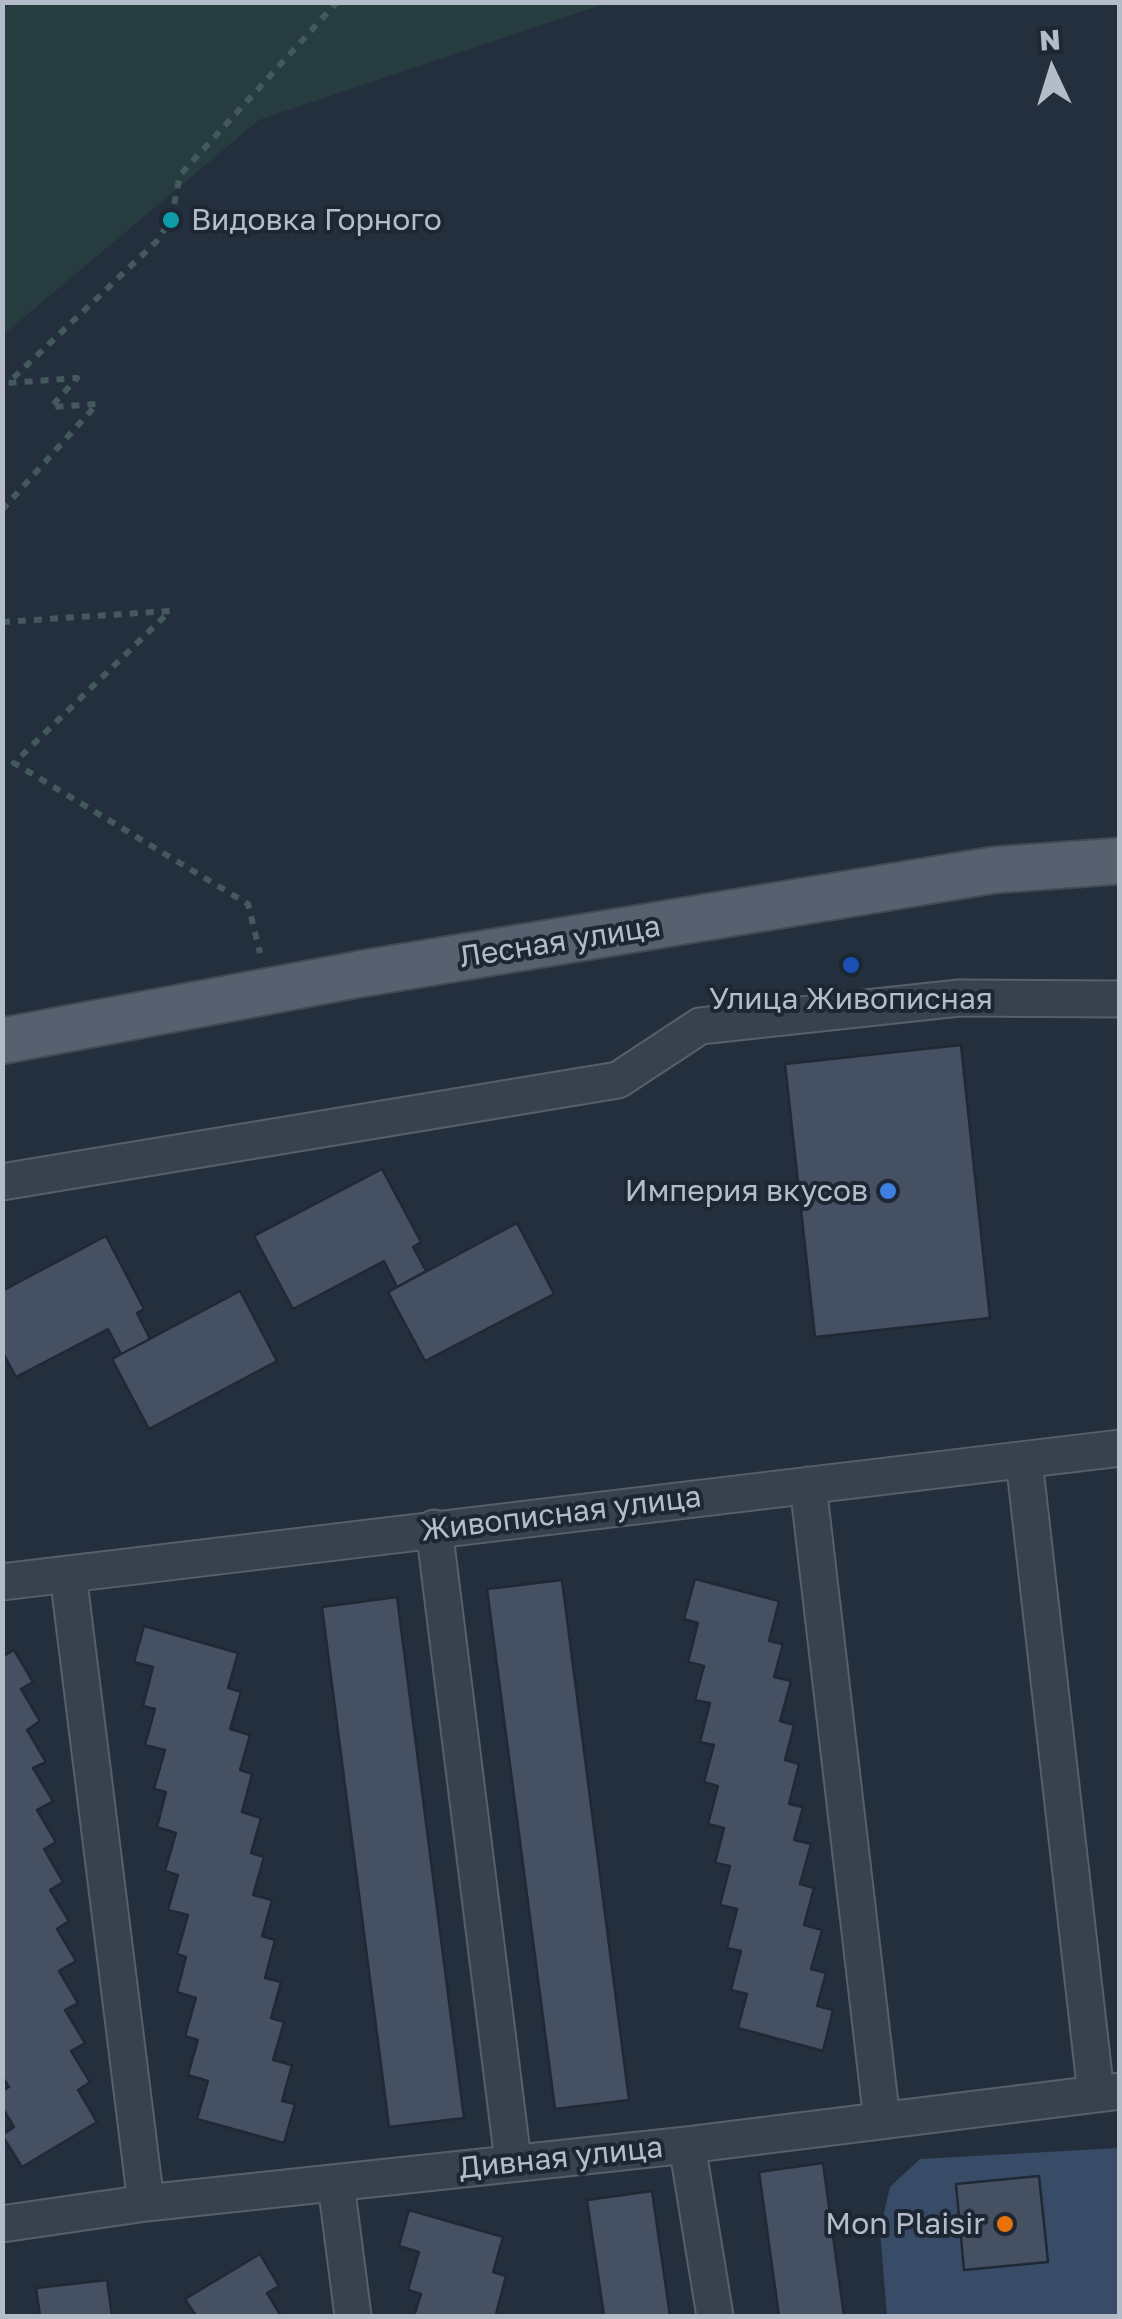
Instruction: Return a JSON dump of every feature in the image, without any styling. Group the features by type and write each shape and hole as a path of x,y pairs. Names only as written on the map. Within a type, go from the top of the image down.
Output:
{"main road":[{"name":"Лесная улица","path":"2,1042 360,974 994,870 1120,861"}],"street":[{"path":"2,1182 618,1080 700,1026 960,998 1120,999"},
{"name":"Живописная улица","path":"2,1582 1120,1448"},
{"path":"1024,1460 1108,2093"},
{"path":"808,1485 882,2121"},
{"path":"434,1528 513,2161"},
{"path":"68,1574 146,2203"},
{"name":"Дивная улица","path":"2,2224 146,2203 686,2145 1108,2093"},
{"path":"686,2145 716,2316"},
{"path":"336,2184 353,2316"}],"path":[{"path":"2,510 97,404 51,408 78,378 8,384 156,242 171,220 180,176 337,2"},
{"path":"2,622 170,611 14,763 248,904 260,954"}],"green space":[{"path":"3,2 607,3 259,120 3,335"}],"water":[{"path":"1119,2148 1119,2316 887,2316 880,2230 890,2187 920,2159"}],"building":[{"name":"Империя вкусов","path":"961,1045 990,1318 815,1337 785,1064"},
{"path":"382,1169 421,1242 413,1247 426,1271 397,1287 384,1261 293,1309 254,1236"},
{"path":"517,1223 554,1294 425,1361 388,1292"},
{"path":"106,1236 144,1309 137,1313 150,1339 121,1354 108,1329 16,1377 2,1351 2,1291"},
{"path":"240,1291 277,1361 149,1429 112,1359"},
{"path":"695,1579 779,1601 769,1641 783,1644 774,1677 791,1681 780,1721 794,1725 785,1760 799,1764 789,1804 803,1807 794,1840 811,1844 800,1884 814,1888 804,1925 822,1930 811,1969 826,1973 817,2006 833,2010 823,2051 738,2028 747,1994 731,1990 741,1951 727,1948 737,1909 720,1905 730,1866 715,1863 724,1828 708,1824 718,1786 704,1782 714,1745 700,1742 710,1703 695,1700 704,1666 688,1662 698,1623 684,1619"},
{"path":"562,1580 629,2100 555,2109 487,1589"},
{"path":"397,1597 464,2118 389,2127 322,1607"},
{"path":"144,1626 238,1653 228,1688 241,1692 230,1729 250,1735 240,1770 252,1774 242,1812 261,1818 251,1853 264,1857 253,1895 272,1900 262,1936 275,1940 265,1978 281,1982 271,2018 284,2022 273,2060 292,2065 282,2101 295,2104 284,2143 197,2119 208,2081 188,2075 198,2040 185,2036 196,1998 177,1992 186,1957 177,1954 188,1915 168,1910 178,1875 165,1871 176,1833 157,1827 166,1792 154,1789 165,1750 145,1745 155,1709 143,1706 153,1667 134,1662"},
{"path":"14,1650 33,1682 21,1689 40,1721 27,1730 46,1762 33,1768 53,1801 37,1810 56,1842 44,1849 63,1882 50,1890 69,1921 57,1929 76,1961 59,1971 78,2003 65,2010 85,2043 71,2051 90,2082 78,2090 97,2122 22,2167 2,2135 14,2127 2,2107 2,2091 9,2087 2,2076 2,1657"},
{"path":"823,2163 844,2316 779,2316 759,2172"},
{"path":"1039,2176 1048,2262 964,2270 956,2184"},
{"path":"652,2191 670,2316 604,2316 587,2200"},
{"path":"409,2210 503,2237 493,2272 506,2276 496,2314 505,2316 414,2316 421,2294 408,2290 419,2252 399,2246"},
{"path":"260,2254 279,2286 267,2293 281,2316 196,2316 185,2299"},
{"path":"107,2280 112,2316 40,2316 36,2288"}],"place":[{"name":"Видовка Горного","path":"171,220"},
{"name":"Улица Живописная","path":"851,965"},
{"name":"Империя вкусов","path":"888,1191"},
{"name":"Mon Plaisir","path":"1005,2224"}]}
